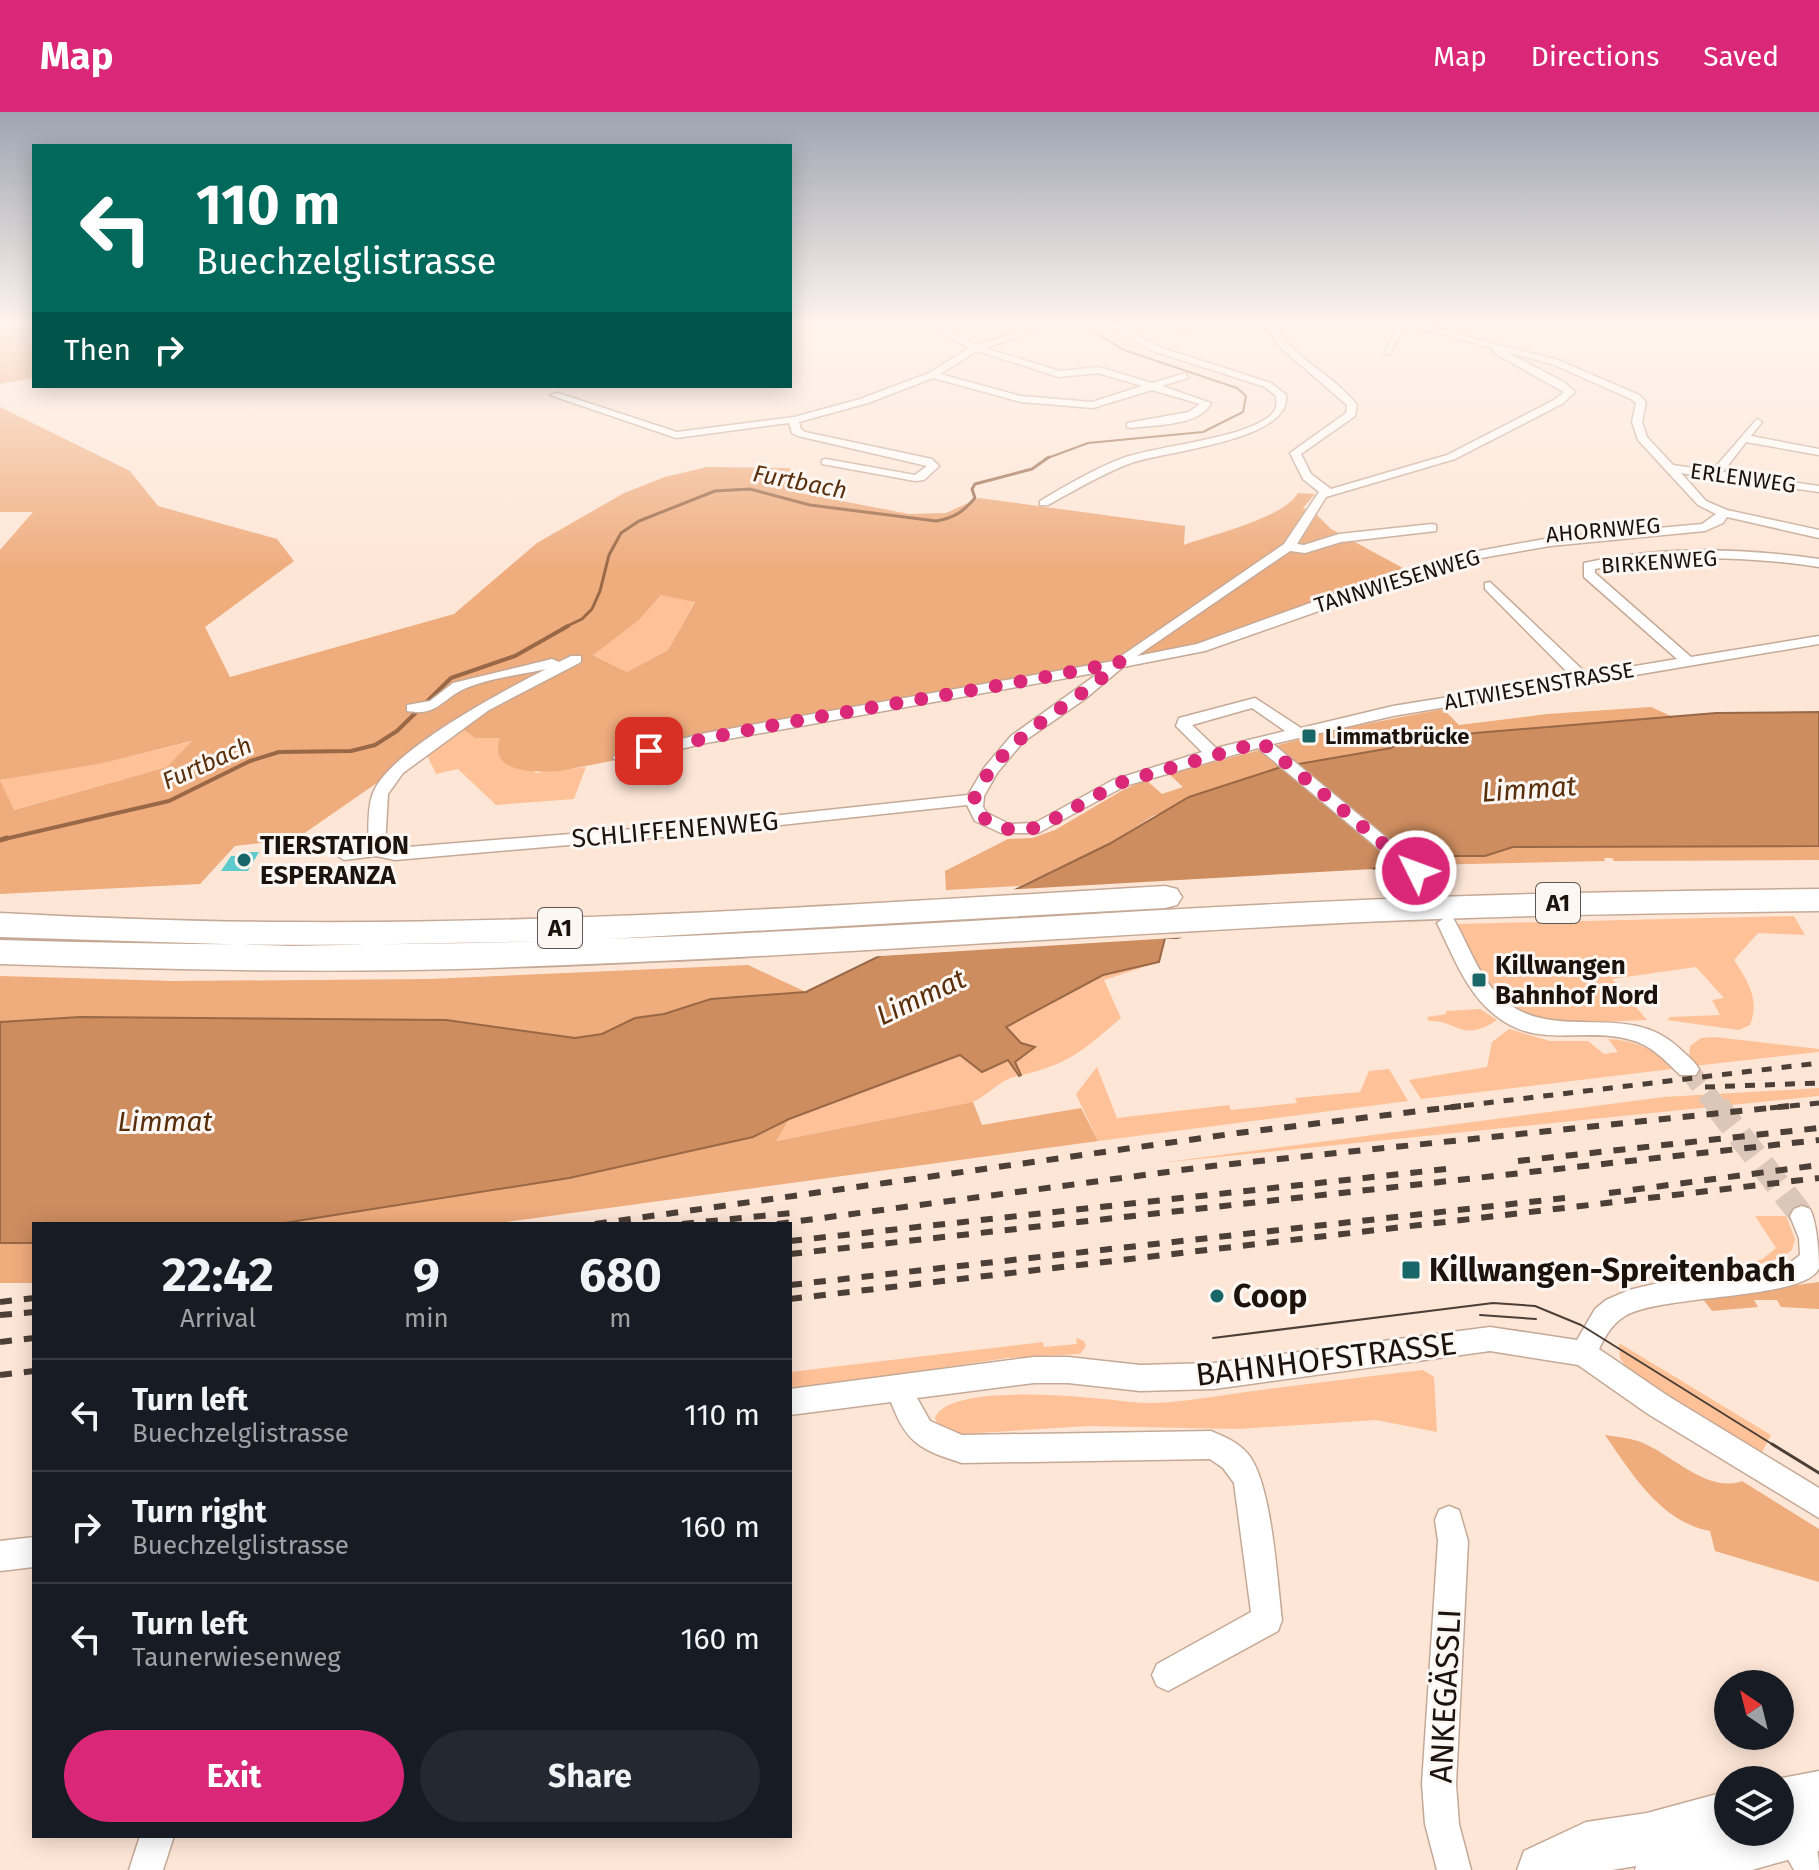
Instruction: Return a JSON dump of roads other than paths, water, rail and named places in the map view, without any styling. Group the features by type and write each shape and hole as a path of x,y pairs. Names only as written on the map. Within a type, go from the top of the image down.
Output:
{"highway":[{"name":"A1","path":"0,925 180,932 420,932 646,925 1349,886 1630,877 1819,877"},
{"name":"A1","path":"0,952 193,959 409,958 875,939 1298,914 1574,902 1819,900"}],"main road":[{"path":"1543,1870 1586,1848 1647,1839 1714,1835"},
{"path":"1661,1870 1736,1846"}],"street":[{"path":"591,407 676,435 794,420 842,407"},
{"path":"1131,425 1192,415 1204,407"},
{"path":"1044,503 1110,467 1147,454 1257,427 1276,416 1280,407"},
{"path":"1328,492 1313,483 1295,453 1351,414 1352,407"},
{"path":"974,799 1008,747 1080,696 1120,662 1288,547 1306,525 1318,499 1328,492 1451,457 1548,407"},
{"path":"1640,407 1637,422 1640,433 1702,503 1721,515 1819,534"},
{"path":"794,420 796,431 802,434 928,461 933,466 920,478 915,478 826,462"},
{"path":"1717,474 1718,468 1757,422"},
{"name":"ERLENWEG","path":"1744,438 1819,452"},
{"name":"ERLENWEG","path":"1668,468 1819,489"},
{"name":"AHORNWEG","path":"1486,540 1696,522 1721,515"},
{"name":"TANNWIESENWEG","path":"621,758 706,738 1144,660 1227,640 1354,592 1456,559 1550,542 1705,527 1719,520 1721,515"},
{"path":"1288,547 1300,550 1332,539 1432,528"},
{"name":"BIRKENWEG","path":"1687,661 1589,574 1589,566 1667,558 1721,557 1819,563"},
{"path":"1490,586 1583,679"},
{"name":"ALTWIESENSTRASSE","path":"974,799 977,812 995,826 1015,830 1038,828 1119,783 1213,754 1298,733 1393,711 1819,640"},
{"path":"376,850 384,786 397,770 484,707 576,659 458,686 446,697 418,708"},
{"path":"1213,754 1184,726 1184,721 1255,703 1298,733"},
{"path":"1261,742 1412,866"},
{"name":"SCHLIFFENENWEG","path":"344,854 376,850 395,854 697,829 974,799"},
{"path":"1446,923 1484,991 1503,1011 1523,1022 1552,1030 1613,1027 1634,1030 1667,1047 1688,1069"},
{"path":"1584,1354 1606,1316 1631,1299 1785,1278 1808,1269 1818,1256 1817,1246 1802,1216"},
{"name":"BAHNHOFSTRASSE","path":"792,1402 1034,1370 1068,1370 1140,1378 1214,1376 1490,1339 1584,1354 1671,1414 1819,1504"},
{"path":"900,1388 909,1419 917,1429 931,1440 962,1449 1211,1445 1228,1452 1239,1463 1248,1479 1267,1620 1168,1675"},
{"name":"ANKEGÄSSLI","path":"1449,1520 1453,1541 1439,1784 1442,1824 1454,1870"},
{"path":"0,1556 32,1552"},
{"path":"146,1870 156,1838"}],"water":[{"name":"Limmat","path":"1819,712 1819,846 1513,847 1485,856 1408,856 1373,869 1281,893 1178,938 1165,938 1159,962 1103,975 1006,1027 1021,1043 1035,1047 1015,1062 1019,1076 1008,1060 982,1072 960,1055 789,1119 753,1137 569,1178 291,1222 32,1222 32,1243 0,1243 0,1022 80,1017 446,1020 575,1038 602,1034 635,1018 664,1014 711,999 806,992 1109,844 1189,797 1281,767 1391,748 1407,737 1420,735 1439,739 1475,733 1716,713"}],"waterway":[{"name":"Furtbach","path":"1047,458 1088,443 1203,432 1243,412 1244,407"},
{"name":"Furtbach","path":"563,628 582,619 592,609 609,555 621,533 639,521 715,491 750,489 810,505 936,521 953,516 966,507 975,498 972,489 975,484 1032,469 1047,458"},
{"name":"Furtbach","path":"7,838 0,840 169,801 250,761 279,752 351,751 375,745 397,731 451,678 515,656 568,626"}],"tunnel":[{"path":"1416,871 1444,920"},
{"path":"1688,1069 1718,1108"},
{"path":"1717,1106 1802,1216"}],"tram line":[{"path":"1213,1338 1493,1303 1535,1306 1581,1325 1775,1446"},
{"path":"1480,1315 1536,1319"},
{"path":"1772,1444 1819,1473"}],"railway":[{"path":"1444,1108 1819,1063"},
{"path":"1705,1087 1819,1083"},
{"path":"1770,1108 1819,1103"},
{"path":"609,1222 1238,1133 1461,1106"},
{"path":"792,1222 1212,1166 1789,1106"},
{"path":"1518,1161 1819,1128"},
{"path":"792,1254 1819,1140"},
{"path":"1609,1193 1819,1165"},
{"path":"792,1241 1446,1169"},
{"path":"792,1299 1819,1178"},
{"path":"792,1285 1565,1198"},
{"path":"702,1222 791,1213"},
{"path":"0,1302 32,1298"},
{"path":"0,1315 32,1312"},
{"path":"0,1342 32,1338"},
{"path":"0,1375 32,1371"}],"place":[{"name":"Limmatbrücke","path":"1309,736"},
{"name":"TIERSTATION ESPERANZA","path":"244,860"},
{"name":"Killwangen Bahnhof Nord","path":"1479,980"},
{"name":"Killwangen-Spreitenbach","path":"1411,1270"},
{"name":"Coop","path":"1217,1296"}]}
